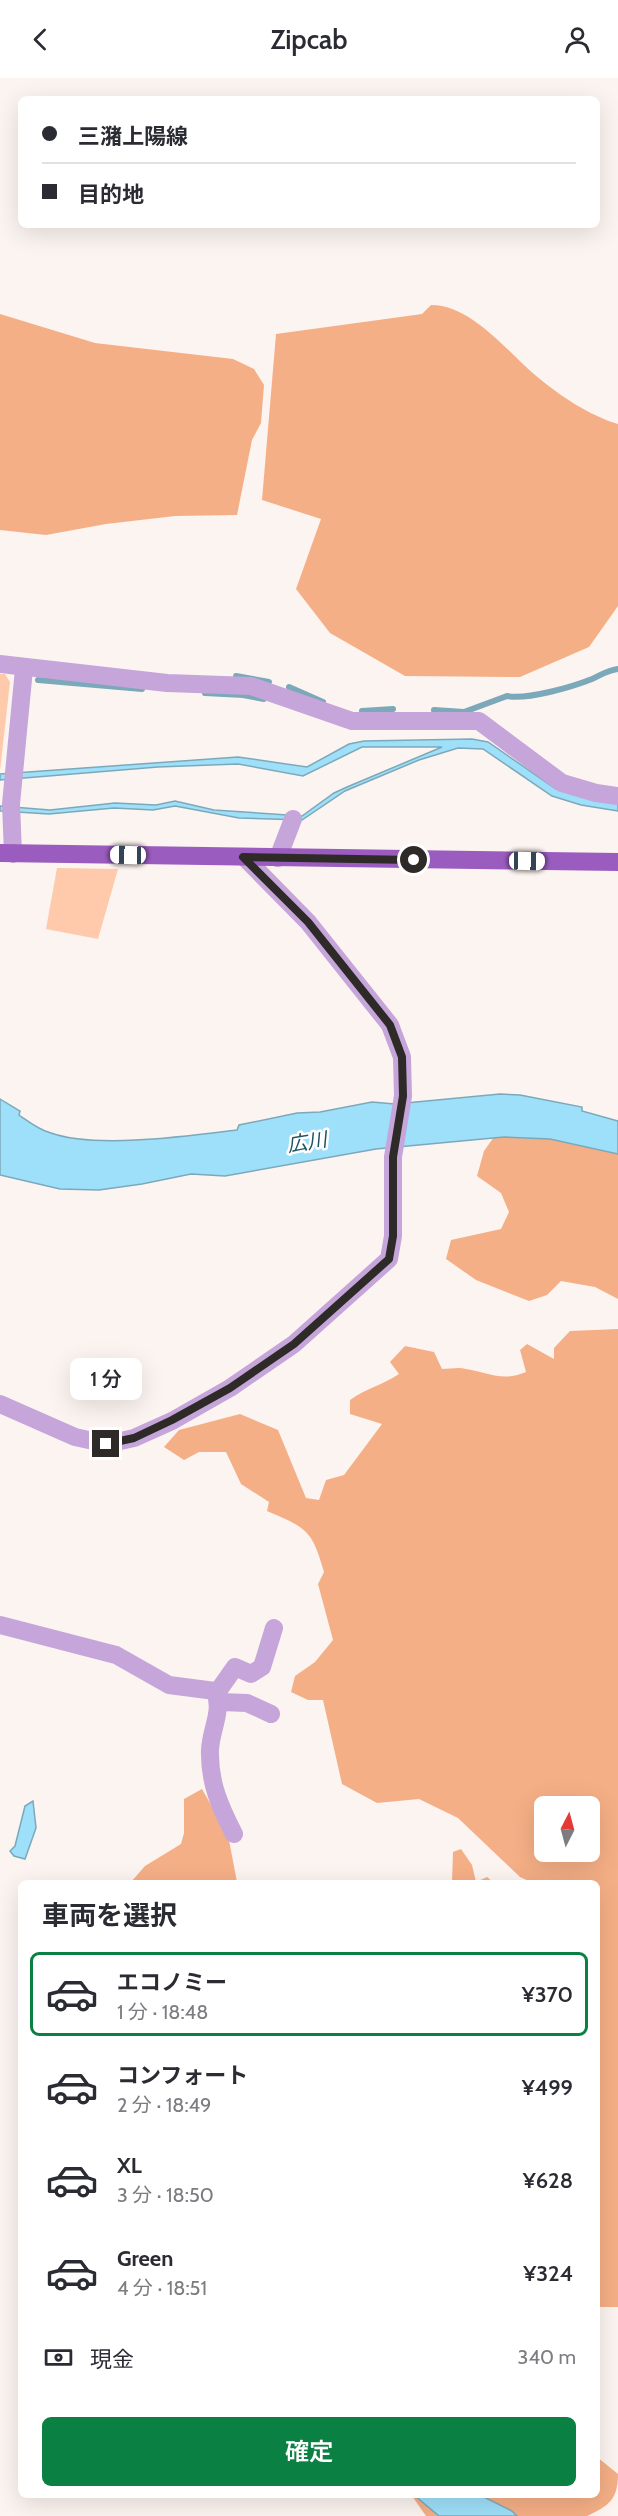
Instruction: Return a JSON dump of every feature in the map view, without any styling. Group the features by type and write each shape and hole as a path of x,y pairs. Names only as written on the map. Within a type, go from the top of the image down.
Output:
{"main road":[{"path":"6,854 618,862"}],"street":[{"path":"0,664 24,669 167,683 250,686 352,721 479,721 562,783 596,793 618,796"},
{"path":"6,854 24,669"},
{"path":"278,858 293,819"},
{"path":"0,1404 75,1437 106,1444 134,1438 230,1388 294,1344 389,1259 393,1236 393,1157 403,1096 402,1057 390,1025 308,922 243,857"},
{"path":"0,1625 116,1655 169,1685 215,1691 218,1698"},
{"path":"234,1834 219,1805 211,1778 210,1748 218,1698 235,1667 251,1674 262,1667 274,1628"},
{"path":"218,1698 247,1703 271,1714"}],"shaded area":[{"path":"431,305 460,312 487,331 554,390 585,410 618,424 618,606 589,647 520,677 405,676 330,633 296,589 321,519 262,500 276,334 422,314"},
{"path":"0,314 95,343 233,359 254,369 264,385 261,423 252,440 237,515 175,516 106,524 46,535 0,530"},
{"path":"0,674 5,674 10,682 0,771"},
{"path":"57,868 118,869 98,939 46,929"},
{"path":"501,1127 618,1150 618,1299 595,1287 561,1281 547,1295 529,1301 476,1280 446,1259 451,1240 501,1229 509,1212 501,1193 477,1176 484,1151"},
{"path":"618,1329 618,2307 600,2307 600,1880 527,1880 520,1877 458,1818 419,1799 377,1803 342,1784 323,1700 308,1700 291,1692 295,1676 315,1662 333,1640 318,1584 324,1572 316,1547 306,1532 267,1511 269,1502 241,1484 226,1452 199,1452 184,1460 164,1447 179,1430 240,1414 278,1430 306,1498 319,1500 326,1480 344,1475 382,1424 350,1414 350,1400 399,1374 390,1362 405,1346 434,1352 442,1369 463,1368 496,1376 518,1375 526,1372 520,1350 527,1344 554,1359 554,1348 570,1331"},
{"path":"202,1789 228,1835 237,1880 133,1880 145,1866 181,1844 184,1833 184,1799"},
{"path":"461,1849 472,1865 476,1880 452,1880 453,1852"},
{"path":"600,2459 618,2474 618,2483 611,2501 587,2516 426,2516 413,2498 600,2498"}],"water":[{"path":"472,739 488,742 556,789 618,804 618,811 581,805 552,796 483,749 458,748 419,760 345,791 302,820 239,818 175,806 153,810 114,808 49,814 0,811 0,806 50,810 115,803 156,805 175,801 214,810 302,816 334,793 442,747 362,747 303,776 238,764 158,767 0,780 0,774 238,757 307,767 349,744 364,741"},
{"name":"広川","path":"500,1094 520,1095 582,1107 582,1111 618,1121 618,1154 550,1139 504,1137 376,1149 225,1176 191,1174 99,1190 60,1189 0,1175 0,1099 20,1111 19,1115 47,1132 70,1138 117,1141 237,1130 239,1125 297,1113 320,1112 372,1102 395,1104"},
{"path":"33,1801 36,1828 25,1859 14,1856 10,1851 15,1846 25,1806"},
{"path":"418,2498 486,2498 512,2511 517,2516 439,2516"}],"waterway":[{"path":"434,710 464,712 507,696 526,696 562,689 618,669"},
{"path":"236,676 269,682"},
{"path":"38,680 142,689"},
{"path":"289,687 323,702"},
{"path":"205,693 243,695 264,699"},
{"path":"362,711 393,709"}],"route":[{"path":"106,1444 134,1438 230,1388 294,1344 389,1259 393,1236 393,1157 403,1096 402,1057 390,1025 308,922 243,857 414,860"}]}
